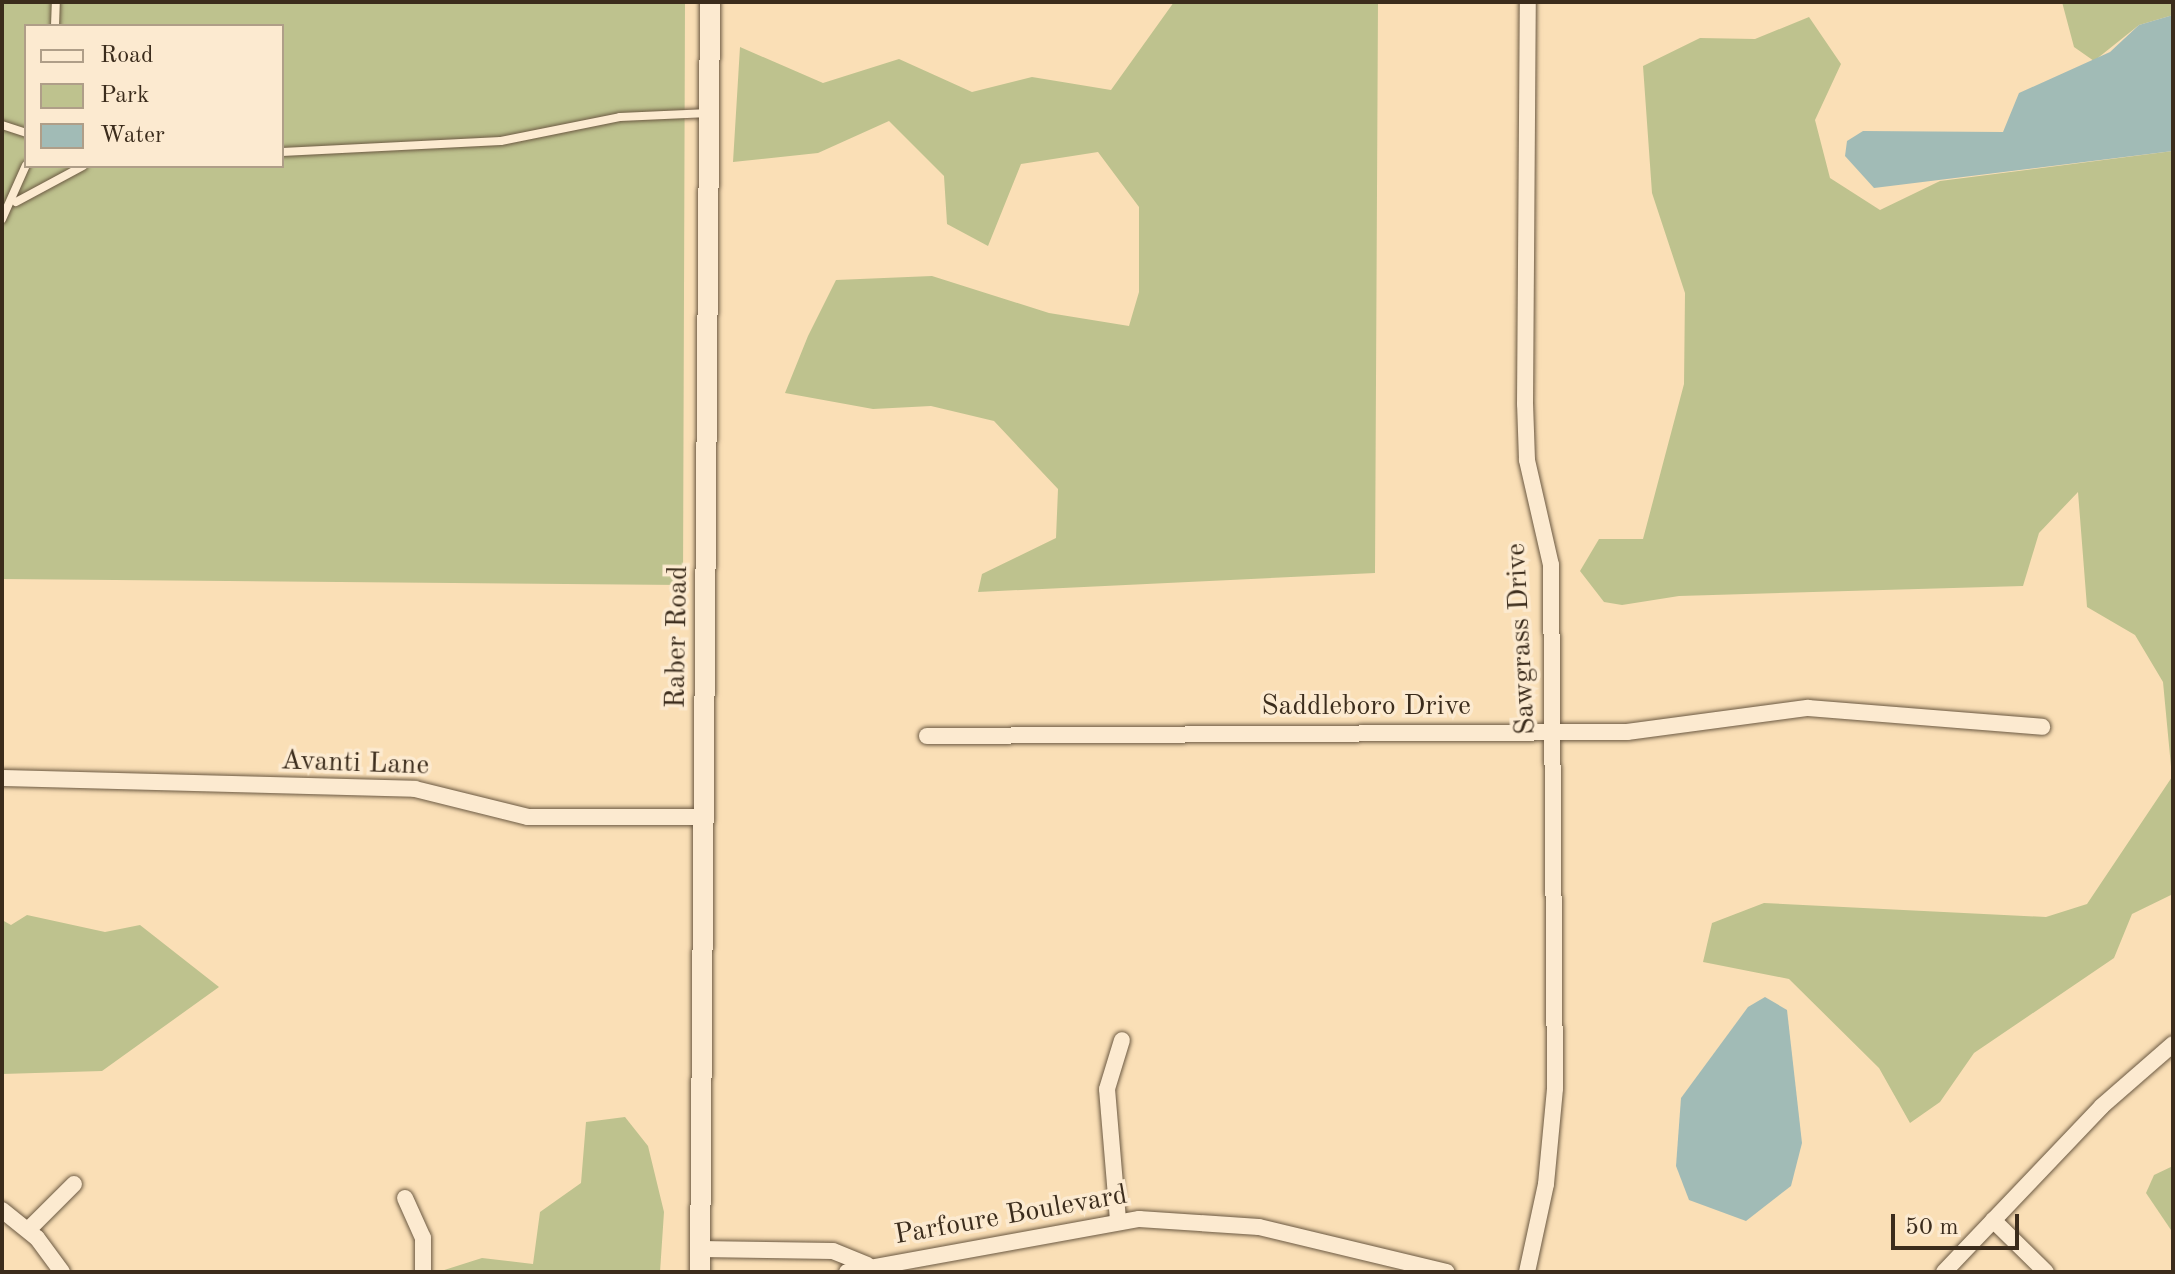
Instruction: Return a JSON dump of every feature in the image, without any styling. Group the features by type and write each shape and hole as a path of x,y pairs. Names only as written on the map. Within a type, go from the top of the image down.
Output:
{"street":[{"name":"Raber Road","path":"700,1272 710,2"},
{"name":"Sawgrass Drive","path":"1527,1272 1554,1102 1551,565 1527,460 1525,404 1528,2"},
{"name":"Saddleboro Drive","path":"927,736 1627,732 1808,708 2042,727"},
{"name":"Avanti Lane","path":"2,778 415,789 528,817 703,817"},
{"path":"1118,1220 1107,1089 1122,1040"},
{"path":"1944,1272 2173,1044"},
{"path":"28,1230 74,1184"},
{"path":"405,1198 423,1238 423,1272"},
{"path":"2,1210 28,1230 62,1272"},
{"name":"Parfoure Boulevard","path":"847,1272 867,1265 1118,1220 1259,1227 1447,1272"},
{"path":"1993,1220 2046,1272"},
{"name":"Parfoure Boulevard","path":"700,1249 833,1251 867,1265"}],"lane":[{"path":"55,24 56,2"},
{"path":"284,152 501,141 620,117 709,113"},
{"path":"2,125 24,132"},
{"path":"16,202 25,168"},
{"path":"2,219 16,202 79,168"}],"green space":[{"path":"2,2 685,2 683,585 2,579"},
{"path":"1174,2 1378,2 1375,573 978,592 982,574 1056,538 1058,489 994,421 931,406 873,409 785,393 808,336 836,280 932,276 1049,313 1129,326 1139,292 1139,207 1098,152 1021,164 988,246 947,224 944,176 889,121 818,153 733,162 740,47 823,83 899,59 972,92 1032,77 1111,90"},
{"path":"2062,2 2173,2 2173,15 2139,25 2094,61 2074,47"},
{"path":"1809,17 1841,64 1815,120 1830,178 1880,210 1940,181 2173,151 2173,894 2132,914 2114,958 1974,1053 1940,1102 1910,1123 1879,1068 1789,979 1703,962 1712,923 1764,903 2046,917 2087,904 2172,777 2163,682 2135,635 2087,607 2078,492 2039,533 2023,586 1679,596 1622,605 1604,602 1580,571 1599,539 1643,539 1684,384 1685,293 1652,193 1643,66 1700,38 1755,39"},
{"path":"27,915 105,932 140,925 219,987 102,1071 2,1074 2,920 11,925"},
{"path":"625,1117 648,1146 664,1212 660,1272 438,1272 482,1258 533,1264 540,1212 581,1183 586,1122"},
{"path":"2173,1166 2173,1233 2146,1193 2154,1175"}],"water":[{"path":"2173,15 2173,151 1874,188 1845,156 1847,141 1863,131 2003,132 2019,93 2110,52 2139,25"},
{"path":"1765,997 1787,1010 1802,1143 1791,1186 1746,1221 1689,1200 1676,1166 1681,1098 1748,1007"}]}
